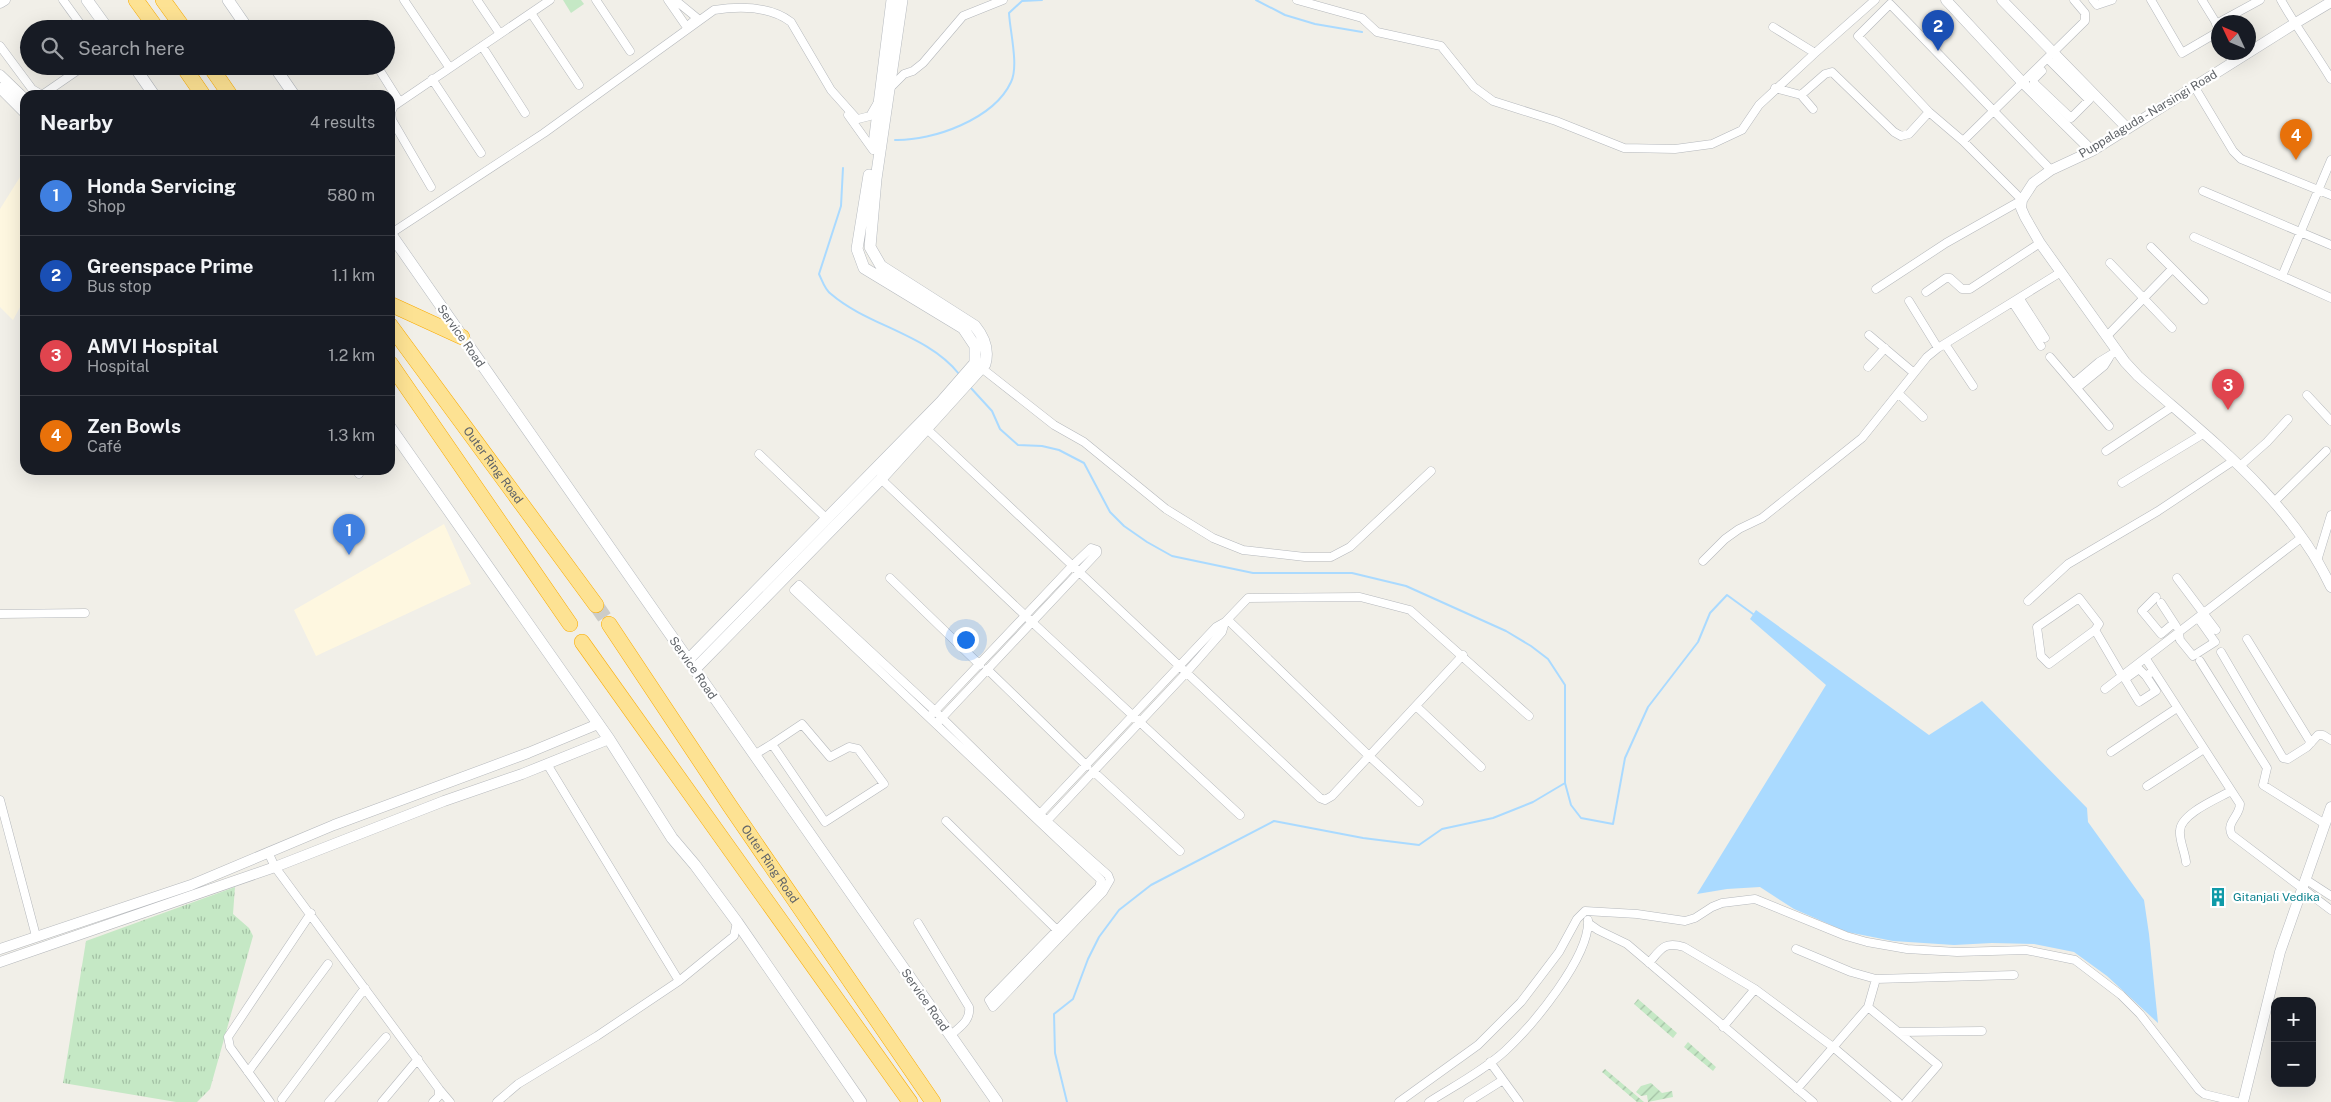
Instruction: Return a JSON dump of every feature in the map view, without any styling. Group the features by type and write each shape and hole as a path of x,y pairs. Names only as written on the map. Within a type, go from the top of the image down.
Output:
{"highway":[{"path":"136,0 150,20"},
{"path":"163,0 177,20"},
{"path":"189,75 200,90"},
{"path":"216,75 227,90"},
{"path":"395,306 462,337"},
{"name":"Outer Ring Road","path":"395,332 596,605"},
{"name":"Outer Ring Road","path":"395,370 570,624"},
{"path":"457,458 476,443"},
{"name":"Outer Ring Road","path":"609,624 730,806 933,1102"},
{"name":"Outer Ring Road","path":"582,642 910,1102"}],"main road":[{"path":"87,0 101,20"},
{"path":"228,0 242,20"},
{"path":"874,156 892,0"},
{"path":"692,665 881,479 928,430 978,366 975,346 963,328 864,268 857,249 874,156 890,89 902,0"},
{"path":"140,75 151,90"},
{"path":"280,75 291,90"},
{"name":"Service Road","path":"395,241 997,1102"},
{"path":"692,665 827,518 965,381"},
{"path":"395,434 609,739 672,838 695,865 737,922 862,1102"}],"street":[{"path":"0,3 5,0"},
{"path":"63,0 77,20"},
{"path":"404,0 449,67"},
{"path":"477,0 500,34"},
{"path":"395,106 399,101 549,0"},
{"path":"596,0 630,51"},
{"path":"668,0 686,26"},
{"path":"675,0 699,20"},
{"path":"854,120 870,116 890,89 904,74 913,71 922,63 963,16 1003,0"},
{"path":"1296,0 1362,18 1377,32 1440,46 1474,87 1493,101 1556,121 1624,148 1675,149 1712,144 1742,130 1759,105 1775,88 1875,0"},
{"path":"1946,0 2023,83 2092,151"},
{"path":"2002,0 2054,56 2127,128"},
{"path":"2054,56 2089,100 2071,118 2034,83 2034,79 2084,21 2086,14 2074,0"},
{"path":"2093,0 2097,5 2112,0"},
{"path":"2151,0 2182,52 2211,36"},
{"path":"2202,0 2211,16"},
{"path":"2235,15 2260,0"},
{"path":"2281,0 2294,24 2311,45 2331,79"},
{"name":"Puppalaguda - Narsingi Road","path":"2022,200 2033,184 2051,170 2092,151 2331,2"},
{"path":"2051,170 1890,4 1858,36 1930,112 1963,140 2022,200 2025,217 2040,243 2117,351 2138,376 2237,463 2274,502 2330,582"},
{"path":"395,231 544,133 714,10 732,7 770,11 782,14 792,22 831,90 854,120 874,156"},
{"path":"531,13 579,85"},
{"path":"395,226 538,132 686,26 699,20"},
{"path":"1773,27 1815,52"},
{"path":"0,46 20,73"},
{"path":"482,46 525,114"},
{"path":"1963,140 2054,56"},
{"path":"1801,95 1825,74 1832,72 1894,132 1901,136 1909,134 1930,112"},
{"path":"0,75 20,94"},
{"path":"22,75 34,90"},
{"path":"49,90 71,75"},
{"path":"383,75 392,90"},
{"path":"432,79 481,153"},
{"path":"2194,86 2233,151 2241,159 2331,194"},
{"path":"0,88 20,108"},
{"path":"1775,88 1801,95 1813,109"},
{"path":"395,95 399,101"},
{"path":"395,125 431,187"},
{"path":"2282,276 2331,160"},
{"path":"2203,192 2331,245"},
{"path":"1876,289 1946,243 2022,200"},
{"path":"2194,237 2331,298"},
{"path":"1926,292 1946,278 1950,278 1962,289 1970,289 2040,243"},
{"path":"2151,247 2204,300"},
{"path":"2110,263 2172,328"},
{"path":"2106,336 2172,269"},
{"path":"1703,560 1724,539 1762,518 1862,438 1927,357 2061,272"},
{"path":"1909,301 1972,386"},
{"path":"2016,301 2045,338"},
{"path":"2016,301 2041,346"},
{"path":"1869,335 1914,374"},
{"path":"1868,367 1885,348"},
{"path":"2075,386 2104,366 2117,351"},
{"path":"2050,357 2109,426"},
{"path":"978,366 1054,425 1084,442 1166,509 1213,538 1243,550 1305,557 1330,556 1350,546 1431,471"},
{"path":"1898,393 1923,417"},
{"path":"2308,395 2331,422"},
{"path":"2106,451 2172,407"},
{"path":"2028,601 2068,564 2237,463 2267,442 2288,419"},
{"path":"928,430 1320,798 1325,800 1332,796 1462,655"},
{"path":"2122,483 2203,434"},
{"path":"2274,502 2326,452"},
{"path":"759,454 827,518"},
{"path":"881,479 1025,616 1240,815"},
{"path":"2317,561 2331,515"},
{"path":"2105,689 2201,618 2301,538"},
{"path":"929,717 935,711 983,667 1032,622 1097,550 1091,548 1025,616 983,667 942,717 936,724"},
{"path":"890,578 1087,766"},
{"path":"2174,623 2161,634 2142,611 2159,600 2174,623 2180,634 2180,640 2193,656 2215,642 2177,578"},
{"path":"1038,816 936,724 794,590 799,584 942,717 1045,823 1104,877 1110,880 1104,892 988,1000 993,1007 1060,933"},
{"path":"1038,816 1136,719 1183,670 1216,627 1226,621 1248,598 1360,597 1410,610 1529,716"},
{"path":"2078,598 2099,624 2095,630 2049,664 2041,656 2036,628 2078,598"},
{"path":"2134,606 2162,646"},
{"path":"0,614 85,613"},
{"path":"2201,618 2216,630"},
{"path":"1226,621 1419,802"},
{"path":"2095,630 2122,676"},
{"path":"2247,639 2311,743"},
{"path":"2221,652 2283,758 2288,759 2321,735 2331,740"},
{"path":"2146,659 2240,804 2240,809 2230,824 2232,835 2331,910"},
{"path":"2200,661 2267,768 2262,785 2328,821"},
{"path":"2146,676 2153,671"},
{"path":"1416,706 1481,767"},
{"path":"2111,752 2177,708"},
{"path":"1045,823 1093,772 1136,719"},
{"path":"0,949 191,885 268,852 598,724"},
{"path":"754,755 802,724 830,757 849,747 858,749 884,784 825,822 772,744"},
{"path":"0,962 276,867 400,820 444,801 497,784 609,739"},
{"path":"2148,786 2204,749"},
{"path":"547,764 679,981"},
{"path":"491,767 497,784"},
{"path":"1093,772 1180,851"},
{"path":"2186,862 2179,834 2180,826 2197,809 2231,791"},
{"path":"0,800 36,936"},
{"path":"393,804 400,820"},
{"path":"2243,1102 2280,952 2305,879 2328,821 2331,807"},
{"path":"946,821 1060,933"},
{"path":"268,852 276,867 450,1102"},
{"path":"2305,879 2331,896"},
{"path":"1399,1102 1478,1045 1521,1002 1559,952 1577,919 1585,911 1638,914 1686,921 1722,903 1755,899 1846,936 1867,942 1906,949 1957,952 2026,950 2075,960 2121,995 2160,1038 2199,1090 2204,1094 2237,1102"},
{"path":"1431,1102 1504,1052 1530,1026 1577,959 1588,923 1585,911"},
{"path":"270,1102 230,1047 228,1037 311,913"},
{"path":"496,1102 518,1084 597,1036 679,981 734,936 737,922"},
{"path":"918,923 969,1007 970,1014 966,1021 950,1036"},
{"path":"1588,923 1627,944 1813,1102"},
{"path":"1649,963 1662,947 1673,944 1684,947 1755,989 1833,1047 1898,1102"},
{"path":"1796,949 1851,972 1876,980 2014,974"},
{"path":"248,1072 328,964"},
{"path":"1797,1089 1868,1007 1876,980"},
{"path":"282,1099 365,988"},
{"path":"1724,1027 1755,989"},
{"path":"1868,1007 1938,1065 1906,1102"},
{"path":"1899,1032 1982,1030"},
{"path":"329,1102 386,1037"},
{"path":"382,1102 418,1059"},
{"path":"1490,1062 1519,1102"},
{"path":"1468,1102 1503,1080"},
{"path":"433,1102 439,1096 439,1089"}],"shaded area":[{"path":"20,177 20,307 13,320 0,307 0,209"},
{"path":"444,524 471,584 316,656 294,610"}],"green space":[{"path":"563,0 581,0 584,4 571,13"},
{"path":"235,887 233,914 249,928 253,936 210,1089 197,1102 176,1102 63,1083 86,941"},
{"path":"1638,999 1677,1033 1673,1038 1634,1004"},
{"path":"1688,1042 1716,1067 1713,1071 1684,1047"},
{"path":"1605,1069 1644,1102 1637,1102 1602,1072"},
{"path":"1651,1083 1662,1093 1672,1091 1673,1097 1648,1102 1647,1095 1641,1096 1636,1092 1641,1086"}],"water":[{"path":"1756,610 1929,735 1982,701 2087,808 2088,822 2144,900 2158,1023 2107,976 2074,952 2034,944 1992,943 1954,945 1893,941 1847,932 1794,909 1760,887 1727,889 1697,894 1826,685 1750,619"}],"waterway":[{"path":"895,140 927,137 944,132 977,117 991,107 1003,95 1013,75 1014,58 1009,13 1022,1 1042,0"},
{"path":"1256,0 1285,15 1315,24 1362,32"},
{"path":"843,168 841,206 819,274 825,287 846,305 931,349 946,360 959,374"},
{"path":"970,387 992,411 1000,429 1018,445 1042,446 1059,450 1084,463 1110,512 1124,526 1172,556 1253,573 1352,573 1406,586 1506,631 1531,646 1548,659 1565,685 1565,783 1571,805 1581,818 1613,824 1625,758 1648,707 1698,642 1710,613 1727,595 1753,614"},
{"path":"1067,1102 1055,1053 1054,1014 1073,999 1088,959 1099,937 1119,910 1151,885 1274,821 1363,838 1419,845 1442,829 1493,818 1533,802 1565,783"}],"tunnel":[{"path":"596,605 609,624"}],"place":[{"name":"Greenspace Prime","path":"1938,51"},
{"name":"Zen Bowls","path":"2296,160"},
{"name":"AMVI Hospital","path":"2228,410"},
{"name":"Honda Servicing","path":"349,555"},
{"name":"Gitanjali Vedika","path":"2218,897"}]}
